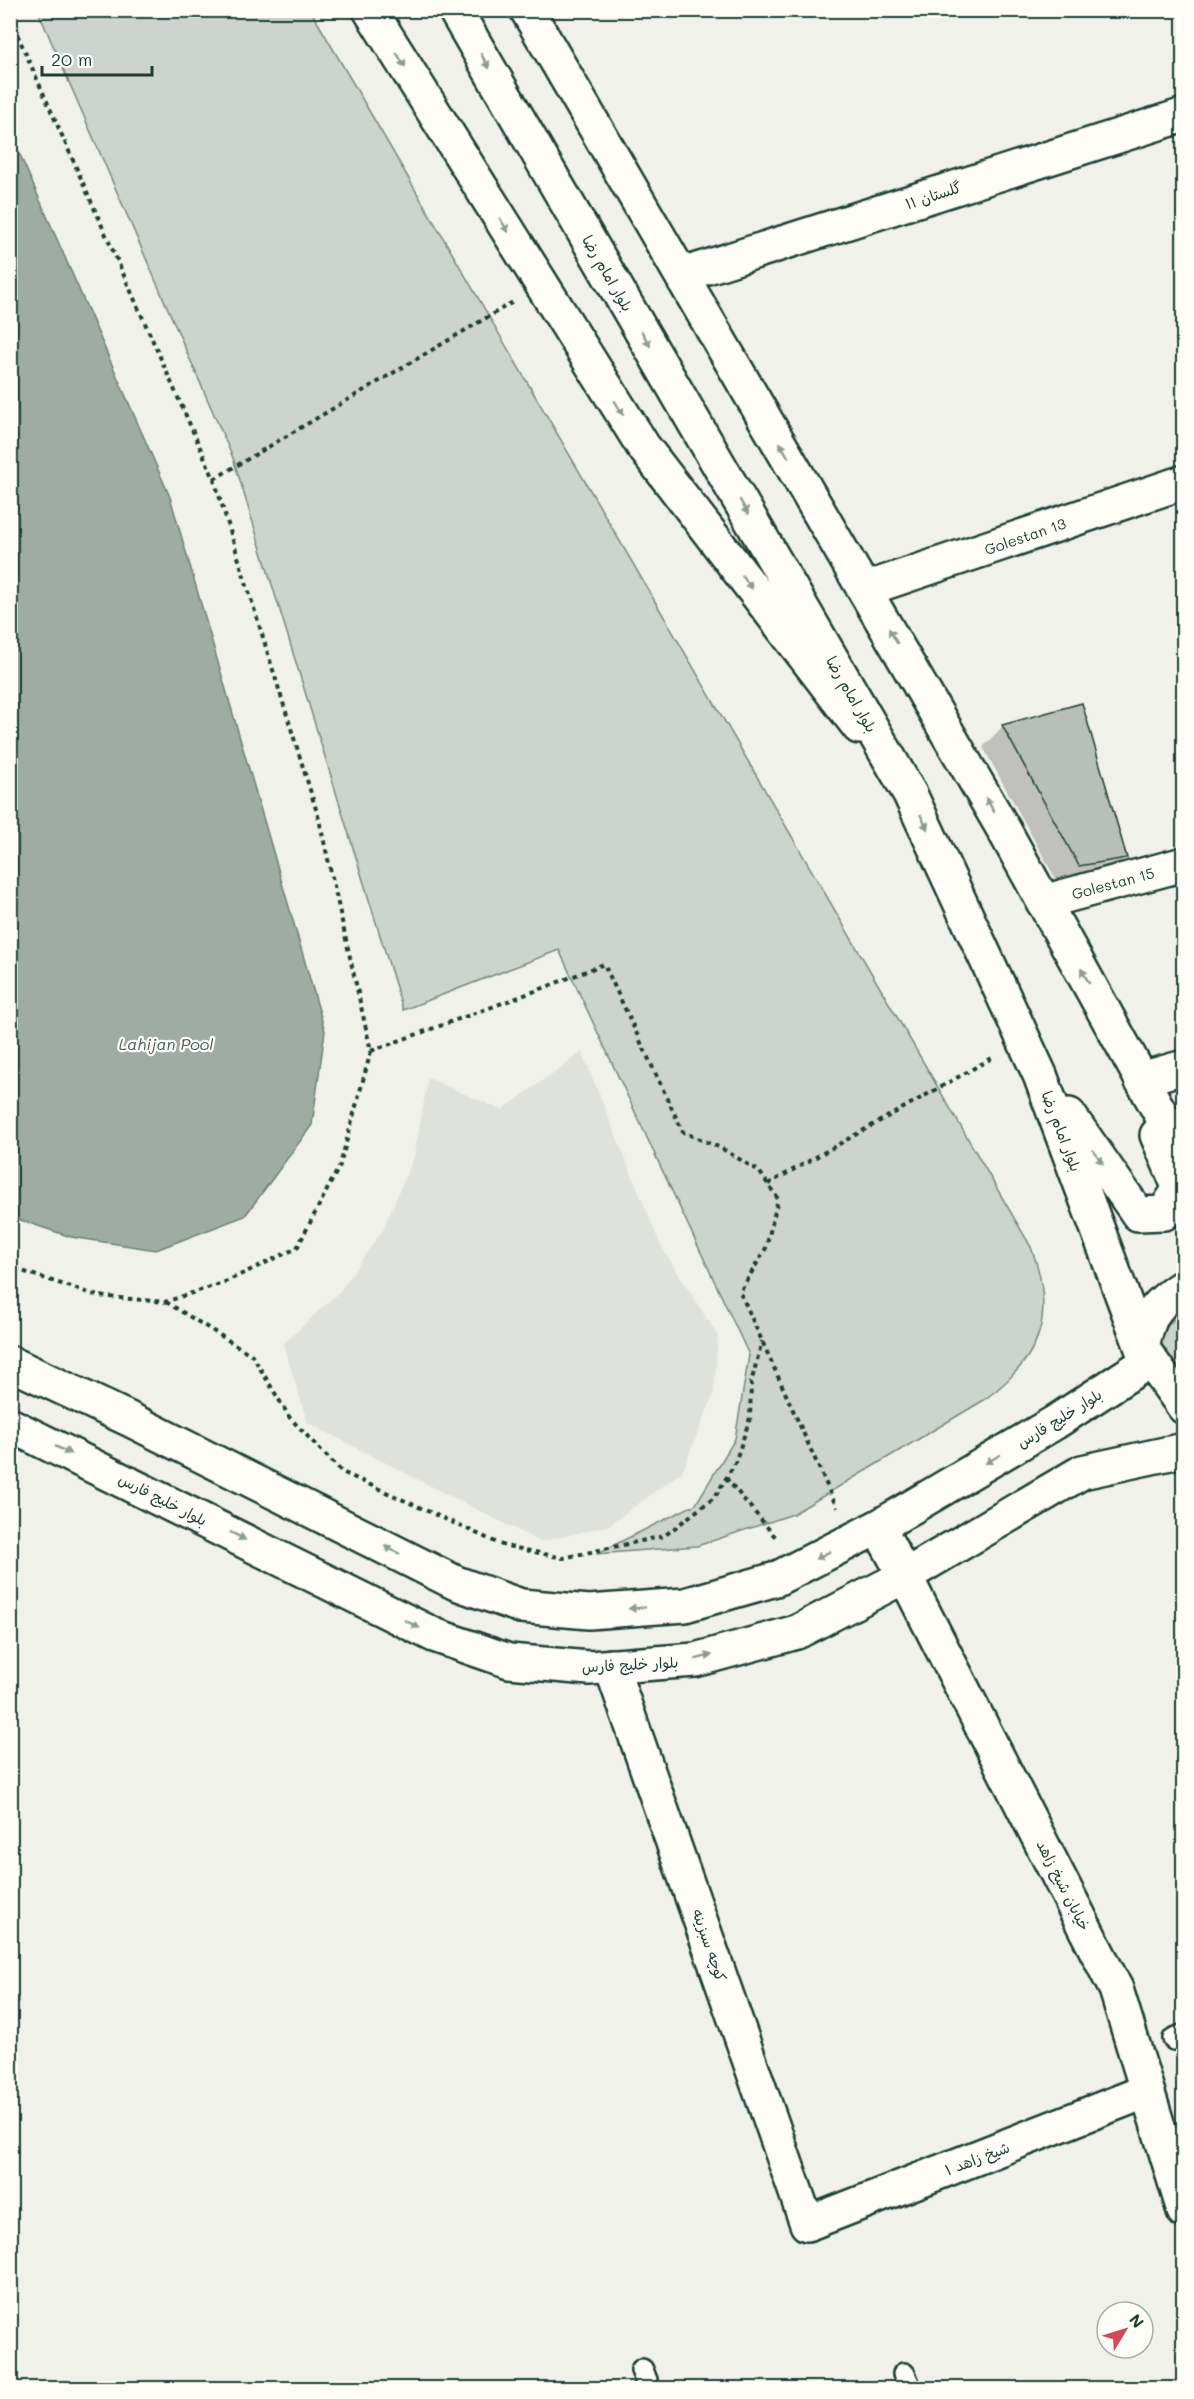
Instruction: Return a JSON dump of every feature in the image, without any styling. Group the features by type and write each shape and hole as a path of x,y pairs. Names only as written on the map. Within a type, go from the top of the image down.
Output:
{"main road":[{"path":"370,10 643,446 910,794"},
{"name":"بلوار امام رضا","path":"455,10 910,794 1040,1075 1146,1355 1184,1407"},
{"path":"527,10 866,589 1004,830 1184,1156"},
{"name":"گلستان ۱۱","path":"682,275 1184,115"},
{"name":"Golestan 13","path":"866,589 1184,482"},
{"name":"Golestan 15","path":"1043,902 1184,864"},
{"path":"1040,1075 1138,1214 1164,1213 1180,1189 1106,1014"},
{"path":"1141,1079 1184,1067"},
{"path":"1146,1355 1148,1322 1163,1299 1184,1286"},
{"name":"بلوار خلیج فارس","path":"10,1363 129,1419 456,1582 521,1606 589,1612 685,1605 776,1579 864,1534 1054,1423 1146,1355"},
{"name":"بلوار خلیج فارس","path":"10,1425 434,1635 509,1661 589,1668 695,1660 797,1632 905,1576 1082,1472 1184,1450"},
{"name":"خیابان شیخ زاهد","path":"864,1534 905,1576 1116,1989 1184,2211"},
{"name":"کوچه سبزینه","path":"611,1666 807,2224"},
{"name":"شیخ زاهد ۱","path":"807,2224 1147,2091"}],"path":[{"path":"10,18 214,479 319,819 371,1051 340,1165 297,1248 225,1282 165,1302 98,1296 10,1268"},
{"path":"214,479 542,285"},
{"path":"371,1051 604,964 683,1132 721,1148 759,1170 778,1199 766,1248 740,1292 762,1341 864,1534"},
{"path":"768,1184 1024,1039"},
{"path":"165,1302 252,1355 290,1418 342,1472 502,1545 563,1558 664,1536 715,1497 735,1462 750,1418 751,1383 762,1341"},
{"path":"726,1478 800,1566"}],"shaded area":[{"path":"38,11 311,11 1031,1247 1039,1271 1043,1314 1039,1332 1020,1367 984,1400 793,1514 697,1546 596,1554 696,1504 735,1439 749,1355 559,950 403,1010 233,458"},
{"path":"582,1052 661,1246 718,1336 714,1393 682,1472 608,1526 540,1542 308,1423 283,1344 340,1291 382,1231 414,1157 428,1078 502,1110"},
{"path":"1183,1311 1183,1410 1155,1354 1165,1330"}],"water":[{"name":"Lahijan Pool","path":"10,132 170,497 325,1031 312,1125 245,1216 156,1250 71,1237 11,1217"}],"building":[{"path":"1082,703 1127,858 1079,866 1002,725"}]}
